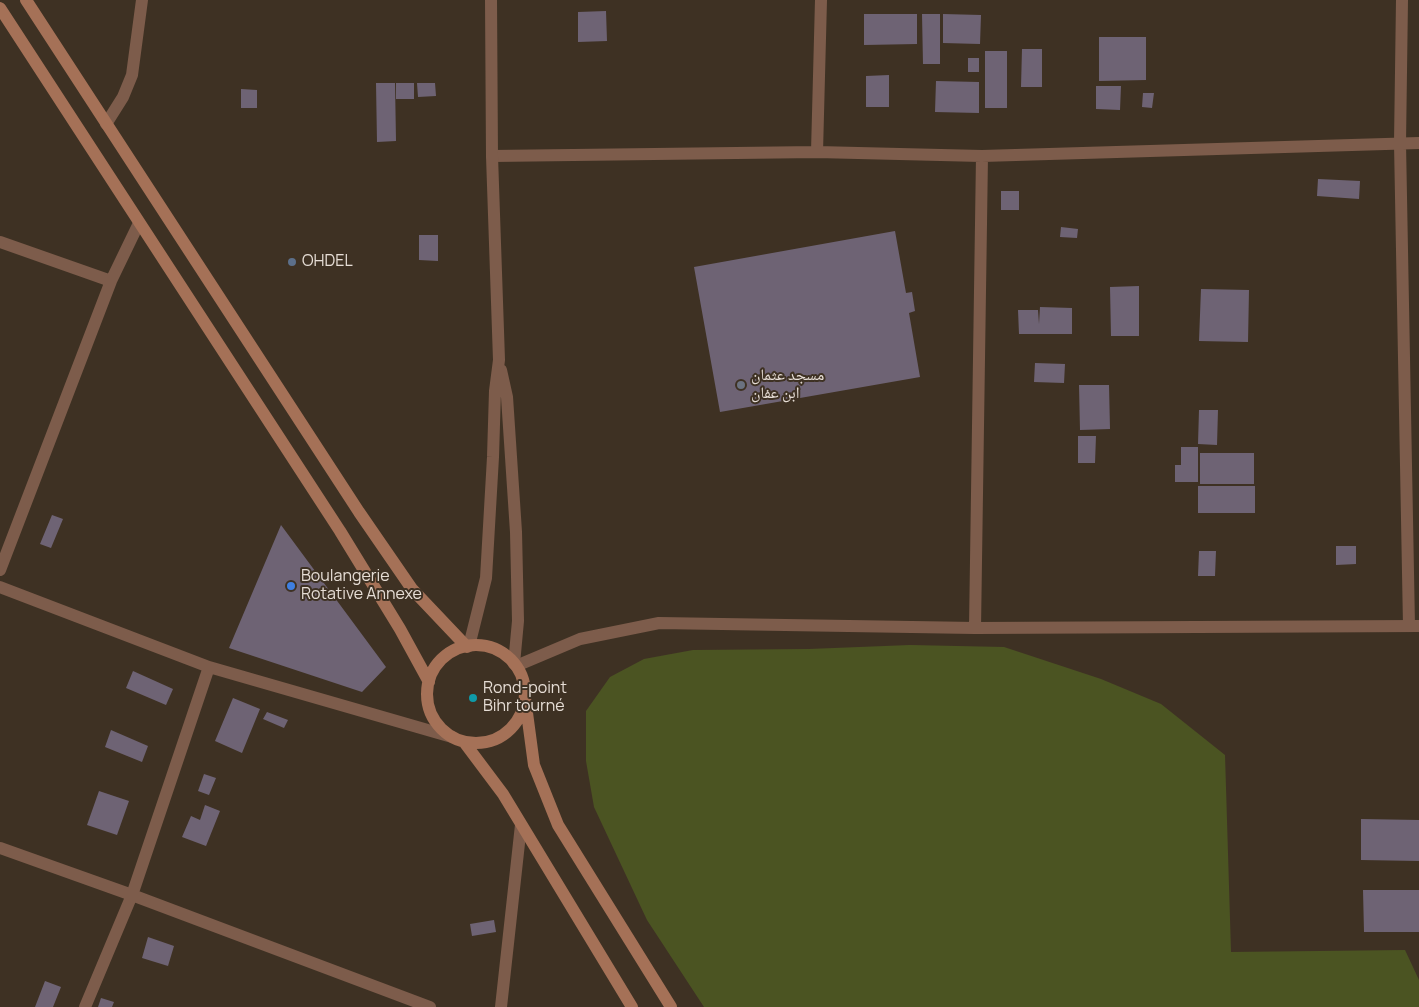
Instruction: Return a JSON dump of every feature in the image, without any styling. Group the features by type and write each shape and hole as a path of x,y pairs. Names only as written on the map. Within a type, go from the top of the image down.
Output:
{"main road":[{"path":"26,0 359,512 412,589 468,647"},
{"path":"0,8 340,531 400,629 429,682"},
{"path":"525,698 522,712 515,724 505,734 479,743 464,742 452,736 440,726 431,713 427,698 429,682 433,672 447,656 468,647 482,646 494,649 505,655 515,665 522,676 525,687 534,764 558,825 671,1007"},
{"path":"464,742 503,794 632,1007"}],"street":[{"path":"106,124 124,97 132,76 142,0"},
{"path":"468,647 486,578 492,495 495,391 499,360 492,156 492,0"},
{"path":"818,152 821,0"},
{"path":"499,360 507,397 516,532 518,621 515,665 580,638 660,623 975,628 1414,626 1400,143 1402,0"},
{"path":"492,156 818,152 982,156 1419,143"},
{"path":"975,628 982,156"},
{"path":"0,570 111,281 139,223"},
{"path":"0,242 111,281"},
{"path":"0,587 209,667 452,736"},
{"path":"85,1007 132,895 209,667"},
{"path":"501,1007 521,825"},
{"path":"0,848 132,895 430,1007"}],"green space":[{"path":"910,645 1004,647 1101,679 1161,704 1225,755 1231,952 1405,950 1419,980 1419,1007 704,1007 647,920 594,807 586,761 586,711 610,677 644,659 693,650 809,649"}],"building":[{"path":"606,11 607,41 578,42 578,12"},
{"path":"864,14 917,14 917,44 864,45"},
{"path":"922,14 940,14 940,64 923,64"},
{"path":"943,14 981,15 980,44 943,43"},
{"path":"1099,37 1146,37 1146,80 1099,81"},
{"path":"1022,49 1042,49 1042,87 1021,87"},
{"path":"985,51 1007,51 1007,108 985,108"},
{"path":"968,58 979,58 979,72 968,72"},
{"path":"889,75 889,107 866,107 866,76"},
{"path":"936,81 979,82 979,113 935,112"},
{"path":"376,83 395,83 396,141 377,142"},
{"path":"396,83 414,83 414,99 396,99"},
{"path":"417,83 435,83 436,96 418,97"},
{"path":"1096,86 1121,86 1120,110 1096,109"},
{"path":"241,89 257,90 257,108 241,108"},
{"path":"1143,93 1154,93 1152,108 1142,107"},
{"path":"1318,179 1360,181 1359,199 1317,196"},
{"path":"1001,191 1019,191 1019,210 1001,210"},
{"path":"1061,227 1078,229 1077,238 1060,237"},
{"path":"895,231 906,293 912,292 915,311 909,313 920,377 720,412 694,267"},
{"path":"419,235 438,235 438,261 419,260"},
{"path":"1139,286 1139,336 1111,336 1110,287"},
{"path":"1201,289 1249,290 1248,342 1199,341"},
{"path":"1040,307 1072,308 1072,334 1019,334 1018,310 1038,310 1039,324"},
{"path":"1035,363 1065,364 1064,383 1034,382"},
{"path":"1079,385 1109,385 1110,429 1080,430"},
{"path":"1199,410 1218,410 1217,445 1198,444"},
{"path":"1078,436 1096,436 1095,463 1078,463"},
{"path":"1181,447 1198,447 1198,482 1175,482 1175,465 1181,465"},
{"path":"1200,453 1254,453 1254,484 1200,484"},
{"path":"1198,486 1255,486 1255,513 1198,513"},
{"path":"52,515 63,519 51,548 40,544"},
{"name":"Boulangerie Rotative Annexe","path":"281,525 386,667 362,692 229,648"},
{"path":"1336,546 1356,546 1356,564 1336,565"},
{"path":"1199,551 1216,551 1215,576 1198,576"},
{"path":"133,671 173,689 166,705 126,688"},
{"path":"233,698 260,709 242,753 215,741"},
{"path":"267,712 288,720 284,728 263,719"},
{"path":"111,730 148,746 142,762 105,747"},
{"path":"204,774 216,778 209,795 198,791"},
{"path":"99,791 129,801 117,835 87,825"},
{"path":"205,805 220,811 206,846 182,837 191,816 200,820"},
{"path":"1361,819 1419,820 1419,861 1361,860"},
{"path":"1363,890 1419,890 1419,932 1364,932"},
{"path":"494,920 496,932 472,936 470,924"},
{"path":"148,937 174,946 168,966 142,958"},
{"path":"45,981 61,987 53,1007 35,1007"},
{"path":"101,998 114,1002 112,1007 98,1007"}],"place":[{"name":"OHDEL","path":"292,262"},
{"name":"مسجد عثمان ابن عفان","path":"741,385"},
{"name":"Boulangerie Rotative Annexe","path":"291,586"},
{"name":"Rond-point Bihr tourné","path":"473,698"}]}
